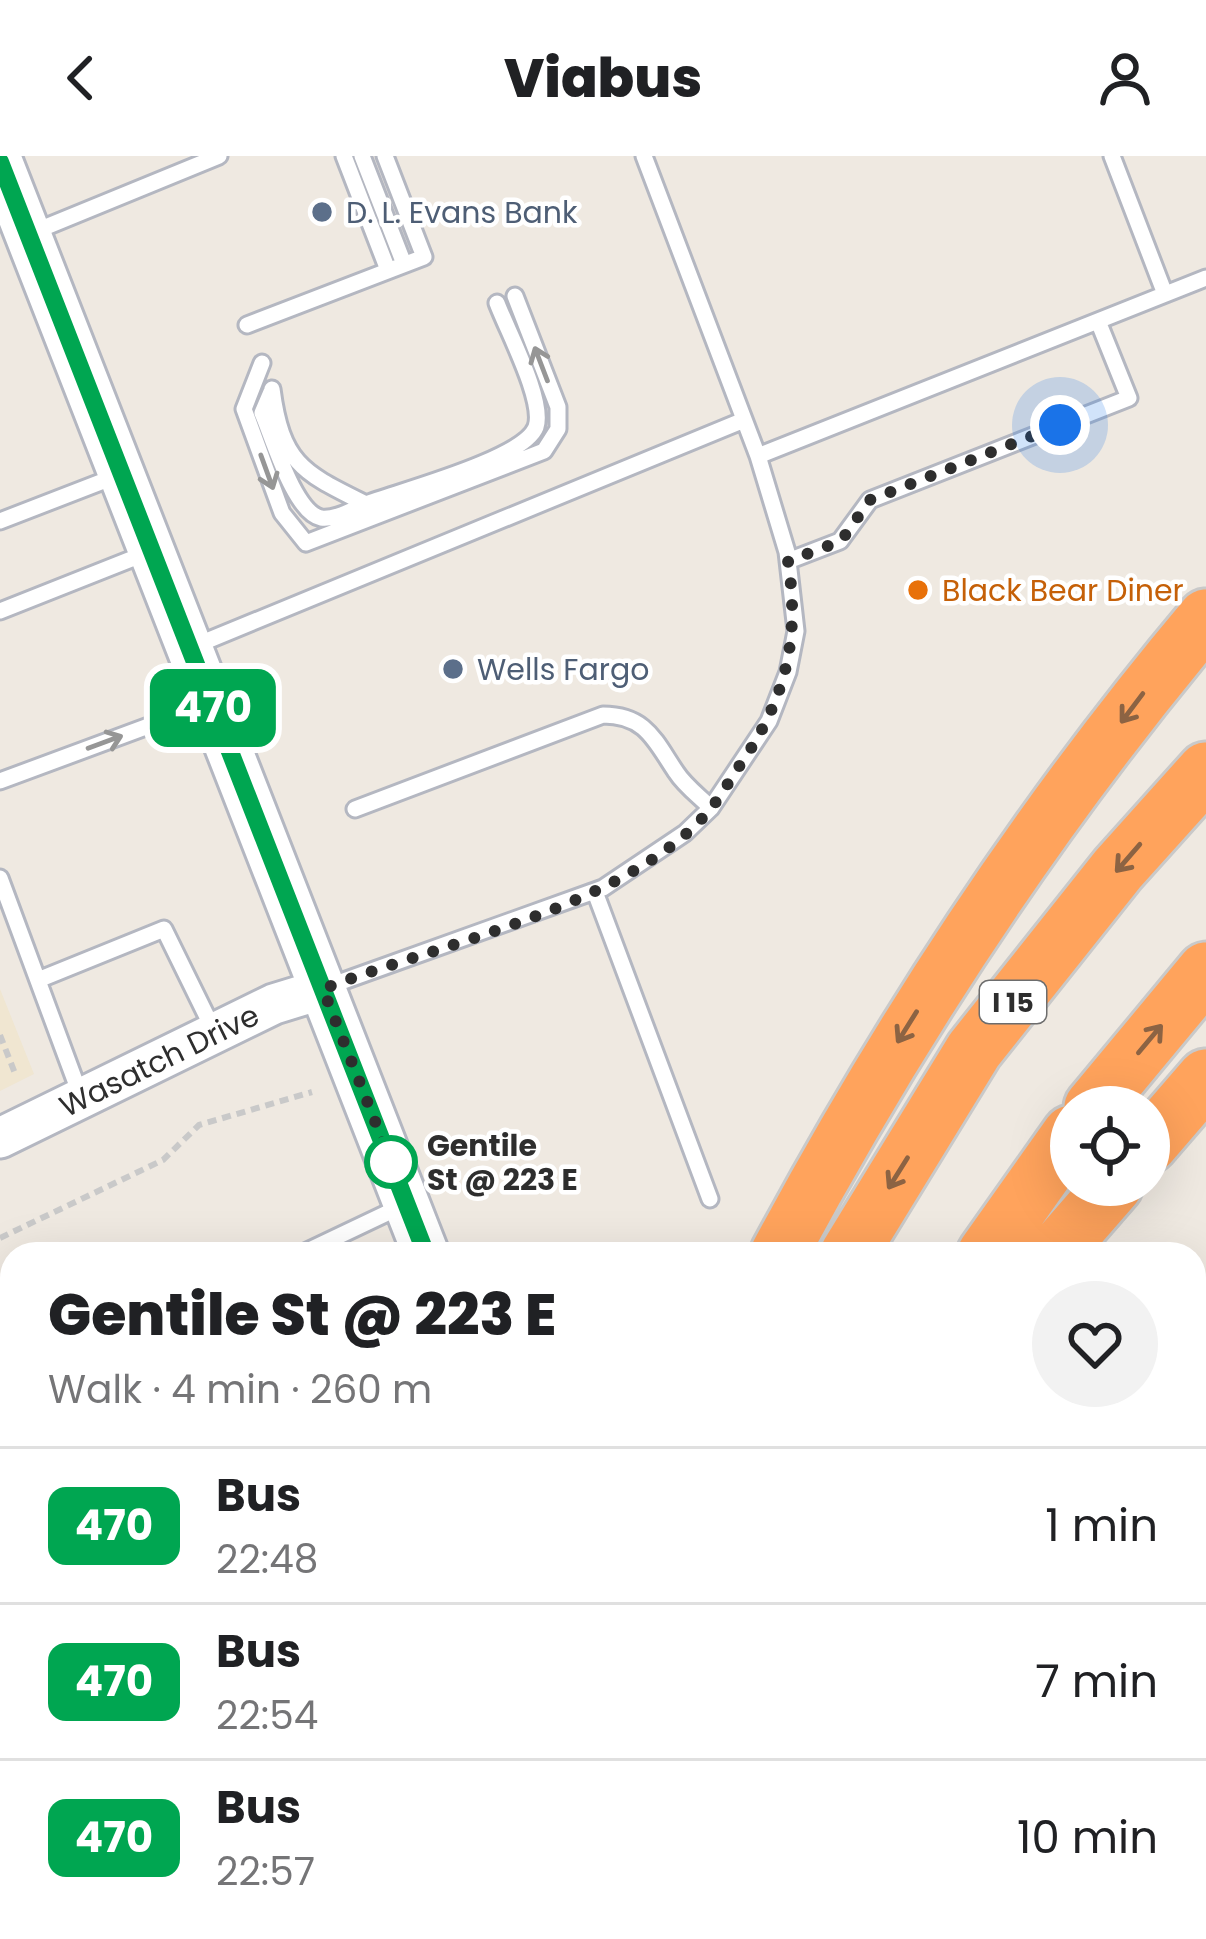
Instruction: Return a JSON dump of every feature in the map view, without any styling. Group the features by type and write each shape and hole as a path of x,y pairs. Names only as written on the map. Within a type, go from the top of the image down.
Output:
{"highway":[{"path":"785,1242 859,1104 969,928 1143,693 1206,618"},
{"name":"I 15","path":"855,1242 974,1050 1118,869 1206,771"},
{"path":"1110,1086 1206,971"},
{"path":"1170,1120 1206,1078"},
{"path":"994,1242 1050,1164"},
{"path":"1064,1242 1096,1206"}],"main road":[{"path":"0,163 421,1242"}],"street":[{"name":"Wasatch Drive","path":"0,1138 215,1033 323,989"}],"lane":[{"path":"28,235 219,156"},
{"path":"344,156 396,267"},
{"path":"362,156 396,267"},
{"path":"248,325 424,256 386,156"},
{"path":"323,989 595,892 686,833 711,808 769,721 788,672 796,632 788,561 758,456 644,156"},
{"path":"1112,156 1165,294"},
{"path":"758,456 1206,278"},
{"path":"262,363 244,409 282,513 305,543 544,451 558,430 558,407 515,296"},
{"path":"367,503 301,471 275,416 272,389 262,413 300,504 316,517 330,518 518,449 536,428 536,402 497,302"},
{"path":"788,561 841,541 870,500 1129,398 1098,321"},
{"path":"190,648 744,420"},
{"path":"0,521 122,474"},
{"path":"0,611 151,550"},
{"path":"0,781 211,703"},
{"path":"355,809 603,715 637,721 655,735 678,776 711,808"},
{"path":"0,878 81,1097"},
{"path":"595,892 710,1198"},
{"path":"38,980 164,929 215,1033"},
{"path":"326,1242 407,1204"}],"path":[{"path":"0,1035 16,1076"},
{"path":"0,1238 163,1160 199,1125 312,1092"}],"shaded area":[{"path":"0,989 34,1074 0,1091"}],"bus line":[{"name":"470","path":"0,162 421,1242"}],"place":[{"name":"D. L. Evans Bank","path":"322,212"},
{"name":"Black Bear Diner","path":"918,590"},
{"name":"Wells Fargo","path":"453,669"},
{"name":"Gentile St @ 223 E","path":"391,1162"}],"route":[{"path":"391,1162 323,989 603,888 686,833 711,808 769,721 788,672 796,632 788,561 841,541 870,500 1060,425"}]}
